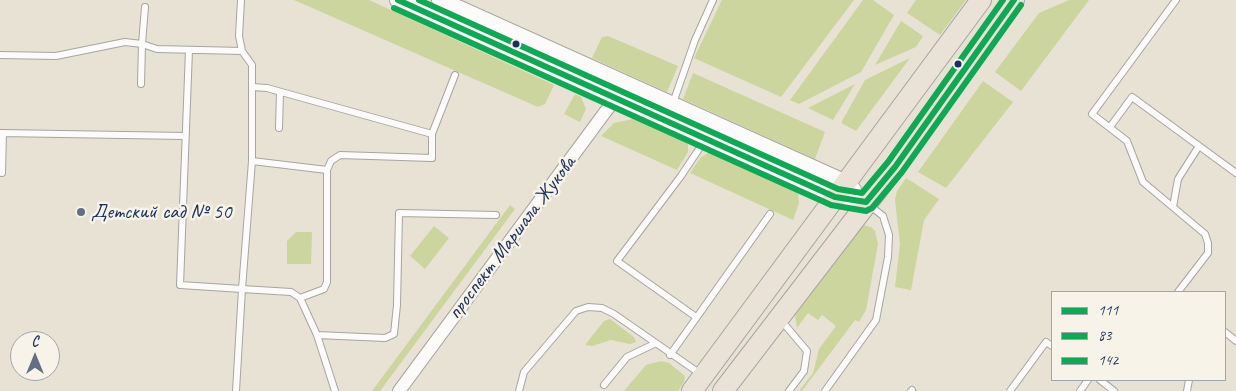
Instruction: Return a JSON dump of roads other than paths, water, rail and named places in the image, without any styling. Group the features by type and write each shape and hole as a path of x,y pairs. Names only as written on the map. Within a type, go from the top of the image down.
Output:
{"main road":[{"path":"697,384 981,0"},
{"path":"723,391 778,316 895,166 1014,0"}],"street":[{"path":"398,0 706,138 841,190"},
{"path":"440,0 712,123 866,202"},
{"name":"проспект Маршала Жукова","path":"399,391 626,84"}],"lane":[{"path":"236,391 252,161 252,66 242,51 239,36 241,0"},
{"path":"672,105 695,40 713,0"},
{"path":"1176,0 1092,114 1127,141 1143,182 1205,234 1208,243 1208,253 1179,291"},
{"path":"141,84 145,7"},
{"path":"0,55 56,56 125,42 142,44 157,49 242,51"},
{"path":"188,50 180,285 291,292 300,298 316,335 335,391"},
{"path":"300,298 324,289 327,282 327,170 331,161 340,155 432,158 432,134 454,75"},
{"path":"252,87 267,88 432,134"},
{"path":"279,128 280,92"},
{"path":"1110,127 1132,96 1236,173"},
{"path":"696,317 617,261 681,176 706,138 712,123"},
{"path":"2,173 1,133 186,136"},
{"path":"1173,207 1178,179 1199,146"},
{"path":"252,161 327,170"},
{"path":"825,391 876,320 888,257 889,235 882,216 866,202"},
{"path":"316,335 385,338 394,334 397,305 399,213 496,215"},
{"path":"670,355 770,214"},
{"path":"519,391 524,372 576,311 588,307 602,308 614,314 670,355 697,384"},
{"path":"778,316 807,351 804,370 789,391"},
{"path":"1226,333 1236,341"},
{"path":"1010,391 1046,342 1051,345"},
{"path":"604,385 627,357 654,344"},
{"path":"1101,381 1114,391"},
{"path":"1108,386 1112,381"}],"place":[{"name":"Детский сад № 50","path":"81,212"}]}
